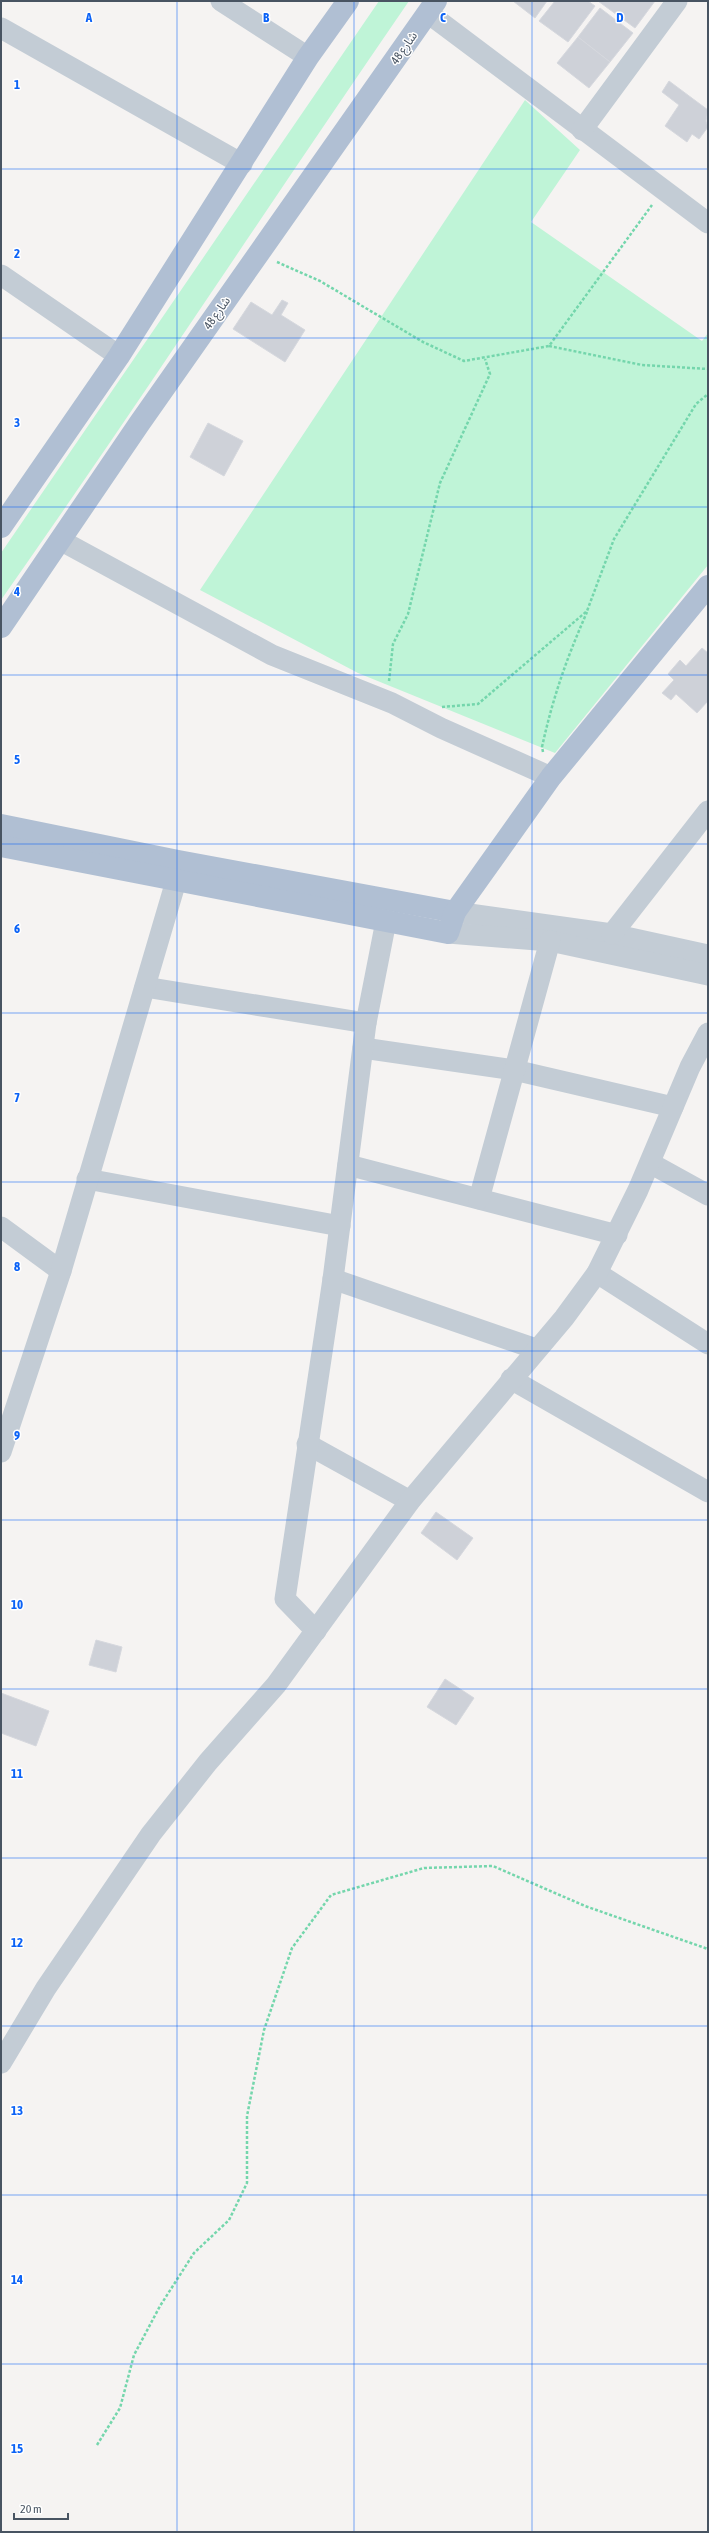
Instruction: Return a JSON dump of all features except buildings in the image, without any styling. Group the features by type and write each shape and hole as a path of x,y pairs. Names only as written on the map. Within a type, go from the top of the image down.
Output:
{"main road":[{"path":"1,527 119,356 308,58 348,1"},
{"name":"48 شارع","path":"1,626 259,253 432,7"},
{"path":"1,846 448,933 455,912 551,777 708,586"},
{"path":"1,825 178,861 455,912"}],"street":[{"path":"221,1 308,58"},
{"path":"582,130 676,1"},
{"path":"432,7 582,130 708,224"},
{"path":"1,28 242,164"},
{"path":"1,275 119,356"},
{"path":"60,540 272,655 392,703 441,728 551,777"},
{"path":"612,934 708,810"},
{"path":"1,1452 8,1410 62,1271 87,1178 176,881"},
{"path":"455,912 612,934 708,955"},
{"path":"316,1631 285,1599 306,1444 333,1279 366,1023 386,921"},
{"path":"448,933 550,941 708,975"},
{"path":"479,1198 550,941"},
{"path":"145,987 366,1023"},
{"path":"1,2063 46,1988 151,1834 208,1762 276,1685 410,1501 536,1349 564,1318 597,1273 617,1235 650,1163 673,1106 708,1033"},
{"path":"363,1048 514,1070 673,1106"},
{"path":"650,1163 708,1195"},
{"path":"348,1165 617,1235"},
{"path":"87,1178 340,1226"},
{"path":"1,1227 62,1271"},
{"path":"597,1273 708,1344"},
{"path":"333,1279 536,1349"},
{"path":"511,1379 708,1492"},
{"path":"306,1444 410,1501"}],"path":[{"path":"549,346 662,191"},
{"path":"259,253 320,281 423,342 464,361 485,359 549,346 642,365 708,370"},
{"path":"392,703 388,679 393,644 408,614 428,526 440,483 490,374 485,359"},
{"path":"551,777 542,747 543,740 564,665 587,611 614,539 696,404 708,394"},
{"path":"440,707 478,704 587,611"},
{"path":"98,2445 120,2408 134,2355 160,2306 194,2253 229,2220 247,2183 247,2116 264,2030 292,1948 331,1895 424,1868 492,1866 585,1906 708,1950"}],"green space":[{"path":"379,1 409,1 104,451 1,600 1,553"},
{"path":"525,100 580,150 531,222 702,341 708,333 708,565 555,753 358,673 200,590"}]}
